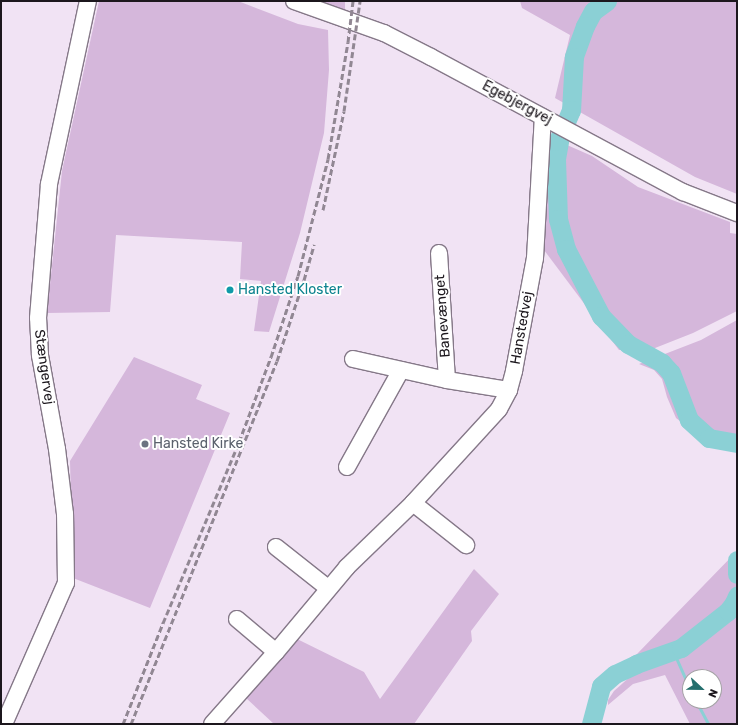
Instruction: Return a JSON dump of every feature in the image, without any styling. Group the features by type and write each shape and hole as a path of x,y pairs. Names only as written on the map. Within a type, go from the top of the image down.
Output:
{"street":[{"name":"Stængervej","path":"4,724 66,583 65,514 57,449 40,355 38,318 49,184 88,1"},
{"name":"Egebjergvej","path":"294,1 384,33 431,56 684,192 737,213"},
{"name":"Hanstedvej","path":"212,724 276,652 347,567 413,502 499,409 509,390 535,258 548,120"},
{"name":"Banevænget","path":"439,253 447,380"},
{"name":"Banevænget","path":"353,359 447,380 509,390"},
{"path":"347,466 401,370"},
{"path":"413,502 466,545"},
{"path":"276,547 328,588"},
{"path":"237,619 276,652"}],"shaded area":[{"path":"99,1 238,1 298,24 328,30 329,70 324,133 300,233 269,332 254,331 261,281 240,279 242,242 116,235 110,312 47,313 62,171"},
{"path":"321,1 345,1 345,14 335,10"},
{"path":"520,1 737,1 737,194 695,177 555,98 570,35 522,8"},
{"path":"550,139 592,156 638,187 730,222 730,233 737,234 737,311 693,333 650,350 619,350 544,250 545,189"},
{"path":"737,320 737,451 715,448 676,418 667,397 662,379 654,370 639,364 701,340"},
{"path":"134,357 202,385 196,399 230,413 150,608 73,578 70,461"},
{"path":"737,551 737,724 690,724 682,709 722,709 722,669 682,669 682,708 665,675 633,684 608,705 608,700 614,691 632,675 624,662 637,654"},
{"path":"474,569 499,594 471,631 472,641 414,724 274,724 246,698 295,638 364,672 380,699"}],"waterway":[{"path":"607,1 593,11 585,26 574,57 571,110 560,136 556,159 558,219 566,249 601,316 628,344 662,363 671,373 689,420 709,438 737,443"},
{"path":"737,560 737,574"},
{"path":"591,724 601,686 615,674 636,664 681,648 728,611 737,596"},
{"path":"673,651 682,671"},
{"path":"700,709 708,724"}],"railway":[{"path":"123,724 163,623 239,442 271,357 298,276 328,159 348,42 353,1"},
{"path":"323,210 344,111 360,1"},
{"path":"131,724 277,361 304,280 314,244"}],"place":[{"name":"Hansted Kloster","path":"230,290"},
{"name":"Hansted Kirke","path":"145,444"}]}
